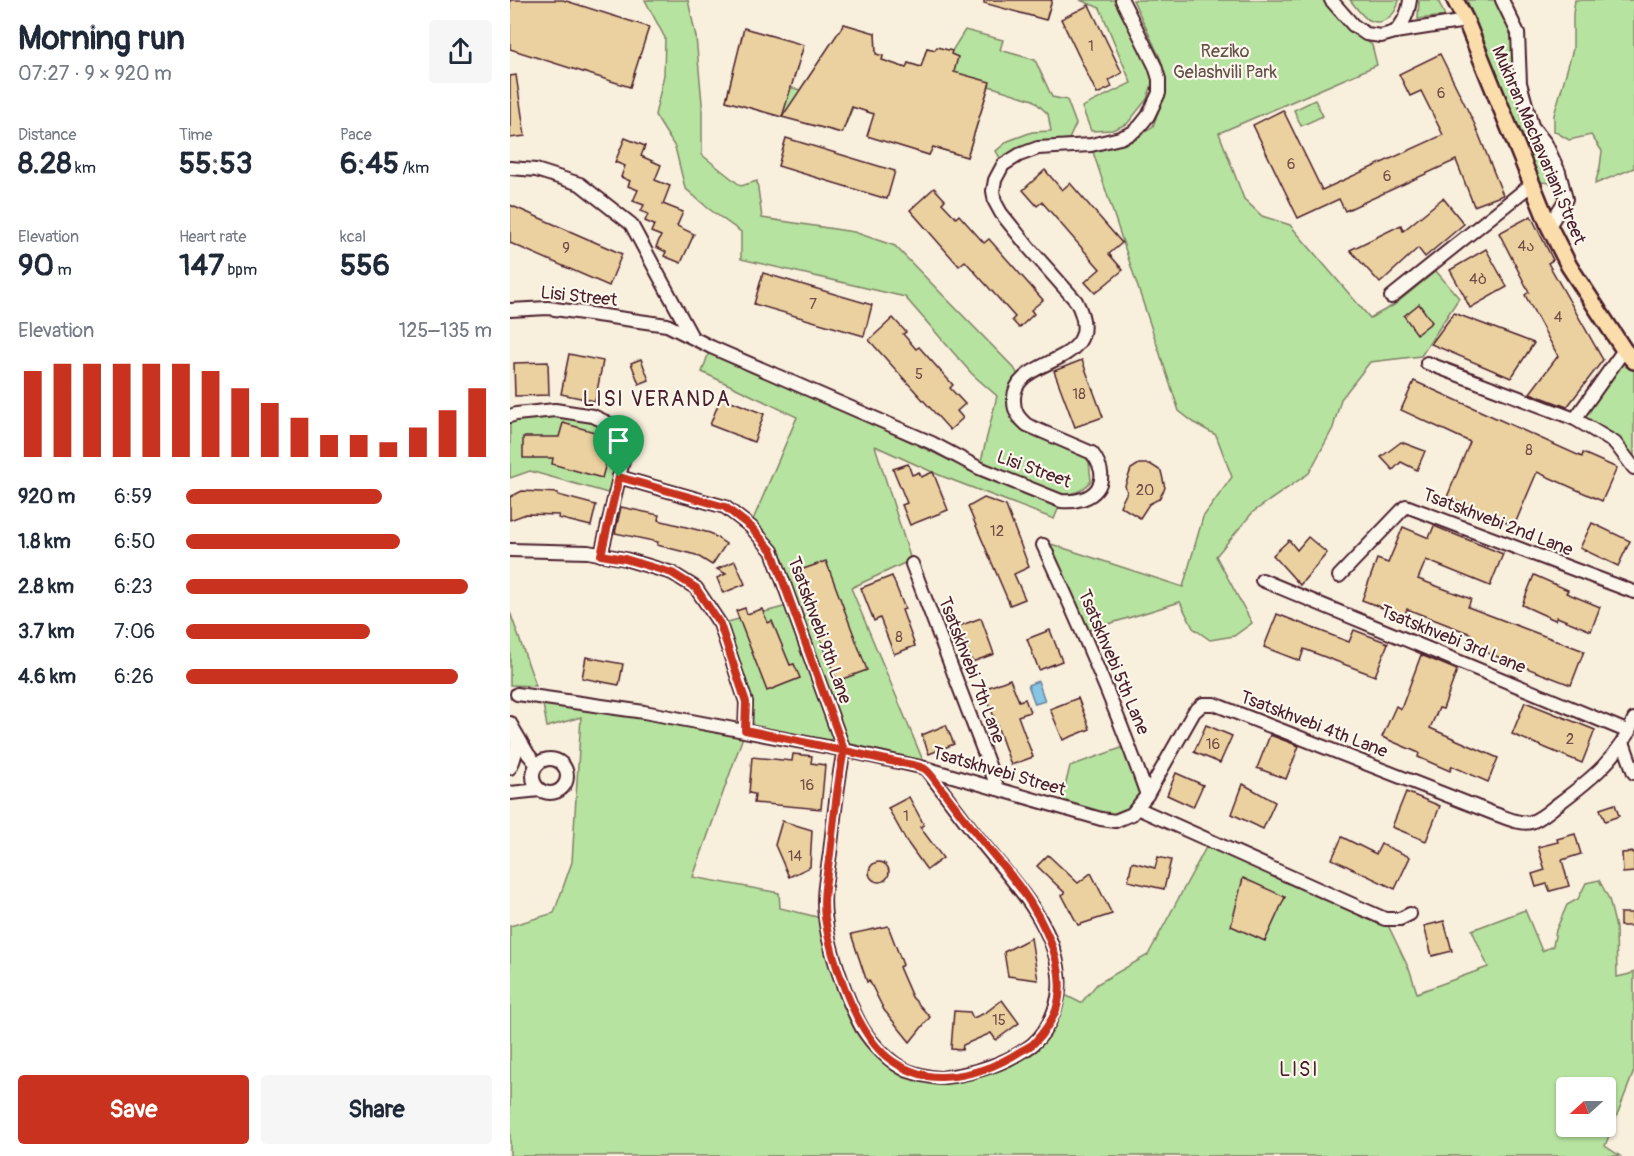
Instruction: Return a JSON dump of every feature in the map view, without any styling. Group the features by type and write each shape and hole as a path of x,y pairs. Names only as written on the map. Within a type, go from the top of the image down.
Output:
{"main road":[{"name":"Mukhran Machavariani Street","path":"1455,0 1466,21 1532,184 1569,266 1629,355"}],"street":[{"name":"Lisi Street","path":"510,310 548,308 667,325 932,443 979,468 1061,501 1073,502 1094,494 1100,484 1101,473 1092,453 1027,425 1019,418 1015,409 1013,398 1016,385 1031,371 1066,355 1076,345 1082,334 1084,322 1082,311 1076,301 1001,213 995,202 993,191 994,180 1000,169 1019,155 1038,148 1091,145 1120,138 1132,133 1148,116 1159,93 1159,79 1155,66 1122,0"},
{"path":"1330,0 1353,25 1366,34 1381,36 1466,21"},
{"path":"1395,32 1404,22 1410,0"},
{"path":"1502,0 1518,33 1520,83 1532,126 1546,144 1559,172 1566,199 1550,226"},
{"path":"510,168 536,170 580,184 631,224 692,338"},
{"path":"1391,297 1532,184"},
{"path":"1575,419 1629,355"},
{"path":"1427,363 1575,419 1615,443 1634,468"},
{"path":"510,416 555,410 593,416 610,424 619,436 625,452 601,555"},
{"name":"Tsatskhvebi 9th Lane","path":"619,477 725,507 751,527 772,551 844,750"},
{"name":"Tsatskhvebi 2nd Lane","path":"1340,576 1406,506 1634,592"},
{"name":"Tsatskhvebi 5th Lane","path":"1043,545 1083,632 1129,744 1147,795"},
{"path":"510,550 588,552 625,559 672,573 696,588 720,624 746,702 745,730"},
{"name":"Tsatskhvebi 7th Lane","path":"912,564 998,789"},
{"name":"Tsatskhvebi 3rd Lane","path":"1262,580 1626,737"},
{"name":"Tsatskhvebi Street","path":"517,693 644,712 844,750 925,768 1108,820 1115,821 1124,818 1137,808"},
{"name":"Tsatskhvebi 4th Lane","path":"1137,808 1147,795 1194,712 1203,704 1214,704 1495,814 1528,823 1539,818 1584,784 1614,756 1626,737"},
{"path":"1634,718 1626,737 1634,773"},
{"path":"513,728 537,765"},
{"path":"510,768 517,749 513,728"},
{"path":"844,750 824,885 825,917 832,952 863,1029 886,1057 908,1071 940,1078 985,1069 1011,1058 1034,1044 1056,1011 1059,976 1054,952 1038,916 1013,878 925,768"},
{"path":"510,794 540,790 551,793 561,789 566,774 565,768 557,761 546,760 537,765 534,770 534,781 540,790"},
{"path":"1137,808 1384,919 1400,919 1410,914"}],"green space":[{"path":"645,0 688,0 696,37 702,103 702,155 741,186 757,181 762,218 854,232 895,246 1014,368 1018,375 1011,384 1009,409 1013,422 1023,430 1083,454 1089,462 1091,481 1088,485 1076,492 1057,494 981,461 997,396 972,374 905,297 741,259 741,232 685,188 675,147 655,115 664,75 665,38"},
{"path":"1080,0 1118,0 1136,37 1153,81 1147,99 1127,124 1112,130 1091,131 1082,107 1131,83 1100,8"},
{"name":"Reziko Gelashvili Park","path":"1133,0 1326,0 1346,26 1372,45 1377,65 1219,133 1244,199 1262,216 1290,225 1370,318 1394,305 1436,271 1459,298 1421,356 1370,362 1341,399 1333,428 1309,473 1253,512 1216,556 1252,623 1234,636 1210,640 1193,628 1180,602 1086,631 1051,544 1183,587 1203,517 1232,477 1216,435 1179,411 1093,152 1140,136 1153,126 1166,90 1161,60"},
{"path":"1350,0 1399,0 1392,15 1378,22 1364,17"},
{"path":"1419,0 1438,0 1445,16 1418,19"},
{"path":"1467,0 1497,0 1514,34 1515,91 1524,123 1550,168 1552,183 1540,182"},
{"path":"1575,0 1634,0 1634,168 1595,184 1602,151 1591,135 1569,140 1554,131 1554,115 1573,49"},
{"path":"844,24 875,33 876,54 883,56 882,60 906,68 908,63 921,67 927,48 935,50 937,47 952,51 965,30 1003,40 1000,50 1035,60 1052,97 1067,100 1076,124 1069,139 1031,144 1000,158 996,151 1008,141 1032,132 1051,131 1048,114 1033,100 989,86 967,157 933,147 929,155 879,139 884,117 853,107 842,133 726,101 733,72 800,90"},
{"path":"1315,100 1323,116 1301,126 1294,110"},
{"path":"1624,350 1634,361 1634,468 1615,443 1575,419"},
{"path":"709,352 873,424 974,472 1059,507 1054,519 939,475 875,446 911,560 851,588 924,763 846,744 775,548 752,522 797,417 702,372"},
{"path":"555,410 610,424 625,452 615,495 530,471 510,478 510,416"},
{"path":"791,605 844,750 745,731 693,877 779,893 780,908 821,918 847,994 886,1057 940,1078 968,1073 1034,1044 1059,992 1081,1003 1097,984 1148,955 1210,840 1385,919 1410,971 1417,993 1488,967 1472,930 1525,910 1542,951 1553,946 1556,930 1567,905 1578,899 1586,883 1599,880 1609,899 1616,928 1617,977 1634,971 1634,1071 1616,1118 1616,1077 1556,1077 1556,1137 1608,1137 1605,1146 1620,1156 510,1156 510,926 554,913 572,862 581,717 547,727 543,704 745,730 746,702 720,624"},
{"path":"510,612 536,686 510,685"},
{"path":"1127,746 1147,795 1124,818 1060,807 1070,766"}],"water":[{"path":"1038,681 1045,701 1035,704 1028,685"}],"building":[{"path":"510,0 563,0 649,27 630,87 510,49"},
{"path":"984,0 1052,0 1046,20 984,3"},
{"path":"1089,5 1122,73 1109,80 1112,87 1097,94 1061,19"},
{"path":"844,24 875,33 876,54 883,56 882,60 906,68 908,63 921,67 927,48 935,50 937,47 952,51 951,54 958,57 954,72 990,82 967,157 933,147 929,155 867,136 874,114 852,107 842,133 782,117"},
{"path":"744,28 804,45 782,117 726,101"},
{"path":"1440,54 1475,125 1503,195 1474,206 1456,160 1345,211 1339,199 1298,218 1253,125 1283,110 1322,190 1443,135 1421,91 1410,96 1399,74"},
{"path":"516,75 525,136 510,138 510,76"},
{"path":"625,138 645,146 641,156 661,165 655,180 670,186 663,204 683,212 677,226 694,234 681,263 664,256 666,252 656,247 661,236 651,232 654,225 645,221 648,214 641,211 644,205 633,201 638,190 628,186 630,181 621,177 625,166 615,162"},
{"path":"786,138 895,171 887,199 778,166"},
{"path":"1045,170 1062,190 1070,183 1122,243 1109,254 1123,270 1095,293 1085,282 1100,269 1042,202 1037,206 1023,190"},
{"path":"934,188 945,200 942,203 956,218 959,215 984,243 989,239 1043,300 1031,310 1034,314 1019,328 1012,320 1015,317 965,261 959,266 910,210"},
{"path":"1443,198 1464,224 1425,257 1418,248 1380,283 1350,250 1401,225 1403,231"},
{"path":"510,205 622,254 609,286 510,243"},
{"path":"1531,216 1553,260 1548,263 1603,360 1567,407 1530,393 1558,356 1525,295 1529,292 1499,233"},
{"path":"1486,249 1507,287 1470,308 1450,270"},
{"path":"763,273 872,305 864,336 754,304"},
{"path":"1419,304 1432,322 1417,334 1404,316"},
{"path":"1454,313 1534,343 1511,378 1431,344"},
{"path":"893,318 906,332 903,334 916,349 919,347 953,385 950,388 965,404 957,411 963,418 950,430 869,340"},
{"path":"569,354 603,361 595,401 561,394"},
{"path":"641,359 649,380 639,384 631,363"},
{"path":"1082,360 1103,417 1075,427 1054,371"},
{"path":"548,362 549,395 515,396 514,363"},
{"path":"1414,381 1582,457 1583,453 1617,468 1602,501 1537,472 1514,526 1447,497 1470,442 1401,410"},
{"path":"721,397 764,414 754,442 710,425"},
{"path":"563,423 598,433 594,448 609,452 602,478 552,464 553,458 523,458 523,437 559,437"},
{"path":"1401,442 1425,451 1417,470 1401,462 1393,470 1381,457"},
{"path":"908,464 912,475 919,472 921,477 933,472 948,510 910,525 902,505 907,503 893,469"},
{"path":"1139,464 1150,464 1161,471 1165,488 1159,499 1149,504 1140,518 1120,506 1127,492 1125,486 1131,469"},
{"path":"522,491 558,493 558,495 596,505 591,526 558,518 559,515 526,514 510,520 510,497"},
{"path":"984,498 1006,506 1029,567 1014,574 1025,599 1010,605 968,507"},
{"path":"621,507 659,515 658,520 710,533 726,544 712,565 696,555 657,545 658,542 615,533"},
{"path":"1592,523 1630,541 1618,566 1580,548"},
{"path":"1434,526 1503,554 1490,586 1426,560 1418,579 1471,599 1468,607 1584,651 1571,685 1467,645 1471,634 1407,609 1404,616 1362,600 1377,559 1388,563 1403,527 1429,538"},
{"path":"1308,537 1327,553 1300,585 1273,555 1289,540 1297,550"},
{"path":"735,561 745,584 723,593 717,578 726,574 717,569"},
{"path":"826,561 867,670 837,681 795,572"},
{"path":"1534,575 1568,590 1566,593 1600,607 1591,631 1557,617 1555,620 1522,605"},
{"path":"892,576 905,609 902,610 915,646 894,654 880,618 874,621 861,588"},
{"path":"745,608 747,614 762,609 768,623 772,621 790,665 794,664 800,678 767,691 736,611"},
{"path":"1277,614 1349,642 1354,630 1388,643 1375,676 1304,649 1300,661 1264,647"},
{"path":"981,618 994,654 972,662 959,626"},
{"path":"1050,630 1062,661 1039,670 1027,639"},
{"path":"1421,655 1457,670 1443,709 1439,708 1430,728 1498,758 1488,782 1452,766 1450,771 1418,757 1419,753 1382,737 1396,706 1401,709"},
{"path":"586,657 623,664 619,685 582,678"},
{"path":"1010,679 1019,701 1025,699 1030,712 1018,716 1033,757 1011,765 984,689"},
{"path":"1078,698 1090,729 1063,740 1050,709"},
{"path":"1525,702 1595,730 1582,763 1512,734"},
{"path":"946,725 954,744 929,754 922,735"},
{"path":"1206,725 1232,736 1220,763 1194,752"},
{"path":"1270,735 1299,746 1286,779 1257,768"},
{"path":"793,754 812,756 811,763 825,765 821,809 754,803 755,794 749,793 752,757 792,761"},
{"path":"1176,773 1203,785 1193,807 1167,795"},
{"path":"1243,784 1275,802 1263,829 1232,814"},
{"path":"1406,792 1440,806 1426,841 1392,827"},
{"path":"909,797 924,825 920,827 943,858 927,870 907,842 888,808"},
{"path":"1615,804 1619,816 1605,821 1600,809"},
{"path":"782,821 812,830 810,867 789,877 775,845"},
{"path":"1575,834 1581,854 1562,860 1569,886 1550,891 1547,884 1536,887 1532,874 1545,870 1538,847 1558,842 1557,839"},
{"path":"1342,837 1376,854 1381,844 1410,857 1395,889 1332,859"},
{"path":"1634,852 1634,872 1623,873 1622,853"},
{"path":"1048,855 1078,883 1091,873 1112,914 1078,925 1062,895 1065,893 1037,866"},
{"path":"1158,857 1171,860 1164,889 1128,881 1132,862 1155,868"},
{"path":"879,862 886,865 889,872 886,879 879,882 872,879 869,872 872,865"},
{"path":"1243,878 1285,897 1265,941 1231,926"},
{"path":"1620,913 1632,913 1632,926 1620,926"},
{"path":"1444,921 1452,951 1432,956 1424,926"},
{"path":"888,926 903,965 899,967 912,997 930,1017 910,1042 884,1010 869,980 867,982 851,934"},
{"path":"1031,938 1038,980 1008,976 1004,952"},
{"path":"1002,1000 1019,1023 996,1040 991,1033 963,1045 962,1050 951,1049 954,1011 970,1012 973,1018 985,1013"}],"district":[{"name":"LISI VERANDA","path":"657,399"},
{"name":"LISI","path":"1299,1069"}],"route":[{"path":"619,477 601,555 625,559 672,573 696,588 720,624 746,702 745,730 844,750 925,768 1013,878 1038,916 1054,952 1059,976 1056,1011 1034,1044 1011,1058 985,1069 940,1078 908,1071 886,1057 863,1029 832,952 825,917 824,885 844,750 772,551 751,527 725,507 619,477"}]}
